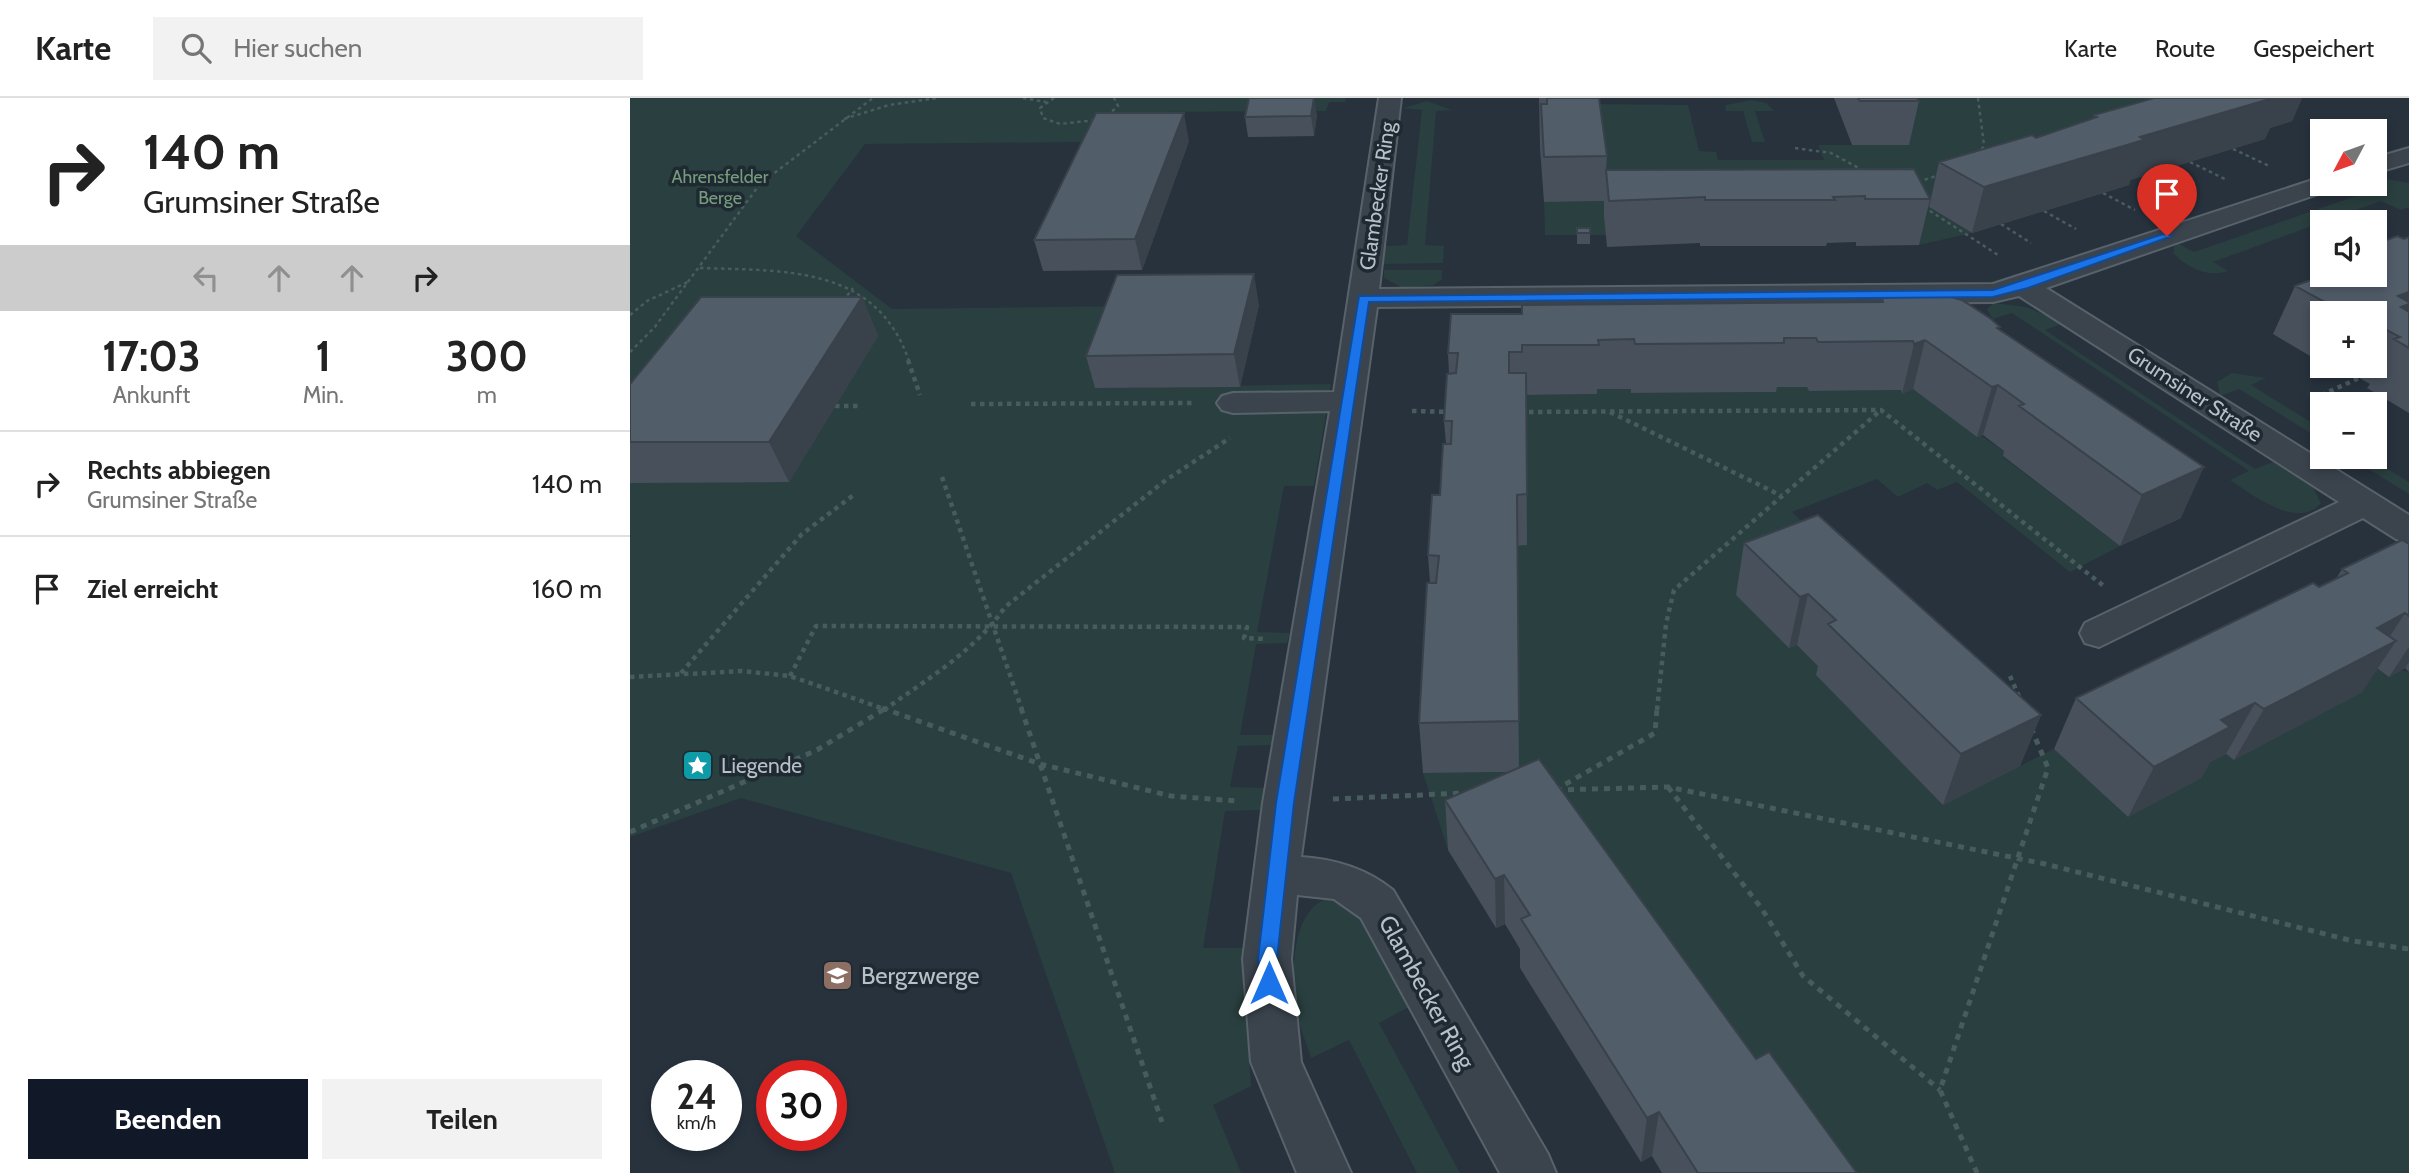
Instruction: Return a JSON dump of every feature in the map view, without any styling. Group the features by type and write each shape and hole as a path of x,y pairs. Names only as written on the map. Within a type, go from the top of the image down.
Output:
{"street":[{"name":"Glambecker Ring","path":"1324,1173 1276,1062 1268,959 1285,803 1348,401 1358,284 1390,98"},
{"path":"2387,162 2409,155"},
{"path":"1358,284 1953,295 1993,293 2024,286 2310,188"},
{"name":"Grumsiner Straße","path":"2024,286 2409,531"},
{"path":"1233,403 1348,401"},
{"path":"2099,633 2365,503"},
{"name":"Glambecker Ring","path":"1279,876 1320,876 1337,879 1363,890 1377,904 1529,1173"}],"path":[{"path":"630,352 691,280 760,184 840,120 873,98"},
{"path":"840,120 889,105 938,98"},
{"path":"1023,98 1046,102"},
{"path":"1054,98 1046,102 1039,113 1043,118 1072,124 1108,116 1118,106 1114,98"},
{"path":"1977,158 1984,145 1978,98"},
{"path":"1795,148 1831,153 1875,177"},
{"path":"2233,149 2270,166"},
{"path":"2190,162 2228,180"},
{"path":"1909,185 1946,173"},
{"path":"2150,174 2187,193"},
{"path":"2103,193 2136,210"},
{"path":"1919,204 1997,255"},
{"path":"2045,211 2077,229"},
{"path":"2001,224 2032,244"},
{"path":"700,268 782,272 853,288 891,321 920,395"},
{"path":"630,315 647,301 691,280"},
{"path":"839,307 853,288"},
{"path":"2328,392 2359,378"},
{"path":"971,404 1233,403"},
{"path":"630,832 817,750 884,710 992,626 1005,607 1166,480 1293,403"},
{"path":"835,406 859,406"},
{"path":"1554,790 1654,733 1666,624 1674,590 1881,410"},
{"path":"1510,412 1881,410 2138,614"},
{"path":"1412,411 1459,413"},
{"path":"1609,411 1782,496"},
{"path":"942,477 1162,1122"},
{"path":"681,673 802,534 855,494"},
{"path":"790,676 816,626 1247,627 1244,638"},
{"path":"630,677 742,671 790,676 1040,764 1171,796 1285,803 1477,793"},
{"path":"2010,676 2025,712"},
{"path":"1940,1090 2048,768 2029,723"},
{"path":"1668,786 1762,909 1802,976 1940,1090 1977,1173"},
{"path":"1542,790 1668,786 2019,859 2353,941 2409,949"}],"green space":[{"name":"Ahrensfelder Berge","path":"630,98 1346,98 1345,102 1329,102 1326,111 1156,112 1099,132 1086,142 865,144 796,236 892,309 1125,306 1095,388 1331,384 1314,486 1284,486 1257,632 1290,633 1287,643 1256,644 1240,735 1273,735 1271,745 1238,746 1230,787 1265,788 1261,810 1225,811 1203,948 1242,948 1251,1086 1213,1105 1241,1173 1115,1173 1011,873 741,798 630,837"},
{"path":"1889,98 2179,98 1930,208 1972,233 1919,245 1904,215 1606,235 1545,235 1544,202 1605,201 1594,104 1688,105 1699,151 1716,152 1718,160 1824,160 1818,145 1909,145"},
{"path":"1751,100 1766,103 1774,111 1755,111 1765,142 1752,142 1743,111 1725,111 1726,105"},
{"path":"1427,101 1452,110 1436,111 1425,245 1444,246 1443,263 1384,264 1385,246 1407,245 1422,110 1403,108"},
{"path":"2387,179 2409,183 2409,207 2401,210 2381,201 2356,210 2315,210 2356,196 2387,196"},
{"path":"2310,212 2310,227 2213,262 2228,271 2213,273 2198,270 2173,253 2174,246 2179,244 2194,252"},
{"path":"1384,270 1442,270 1442,279 1434,285 1403,288 1384,278"},
{"path":"1994,303 2026,307 2064,323 2045,330 2255,469 2276,461 2312,486 2321,503 2311,511 2300,513 2288,512 2262,501 2230,480 2249,471 2012,313 1993,319 1987,309"},
{"path":"2232,373 2266,378 2251,385 2310,422 2310,433 2239,389 2220,396 2217,382"},
{"path":"1776,387 1807,387 1809,391 1901,390 1902,393 1913,389 2008,454 2003,457 2120,546 2070,572 1957,482 1937,490 1927,483 1898,497 1877,479 1792,512 1835,553 1797,645 2020,766 2054,749 2128,817 2200,778 2192,771 2226,754 2234,760 2361,692 2372,664 2409,672 2409,1173 1810,1173 1448,850 1423,773 1518,772 1517,546 1526,545 1522,395 1596,394 1596,389 1631,389 1632,393 1776,392"},
{"path":"2368,469 2387,469 2409,482 2409,494"},
{"path":"1336,896 1358,907 1409,1007 1379,1023 1460,1173 1417,1173 1349,1040 1311,1058 1296,1008 1295,954 1303,922 1311,910 1322,901"}],"building":[{"path":"1249,98 1314,98 1311,116 1245,117"},
{"path":"1547,98 1599,98 1607,156 1544,157 1541,104 1547,104"},
{"path":"1858,98 1917,98 1919,101 1860,101"},
{"path":"2154,98 2273,98 2140,137 2144,140 1984,187 1939,162 2032,135 2036,138 2097,117 2094,115"},
{"path":"1096,113 1184,113 1135,239 1034,240"},
{"path":"1914,169 1930,199 1865,199 1865,196 1833,197 1835,200 1705,200 1705,197 1609,201 1606,170"},
{"path":"1577,228 1590,228 1590,233 1577,233"},
{"path":"2397,236 2404,239 2409,237 2409,292 2398,296 2409,302 2401,307 2409,312 2409,348 2394,339 2400,337 2387,330 2387,301 2323,301 2295,286 2310,280 2310,287 2387,287 2387,240"},
{"path":"1254,274 1234,354 1086,356 1117,275"},
{"path":"1891,292 1933,292 1962,300 1991,319 2000,327 1997,328 2204,467 2142,495 2019,406 2024,404 1998,385 1992,387 1925,340 1914,344 1913,341 1818,342 1816,338 1784,338 1784,343 1635,344 1634,339 1598,340 1599,345 1522,345 1522,352 1509,352 1509,373 1526,373 1527,494 1517,495 1519,721 1419,723 1427,583 1436,583 1439,556 1428,555 1432,495 1440,495 1443,444 1451,444 1452,421 1444,421 1447,374 1456,373 1458,353 1448,353 1451,314 1522,314 1522,305 1883,302 1882,298 1893,297"},
{"path":"701,297 862,297 769,442 630,442 630,384"},
{"path":"1818,515 2041,715 1961,754 1828,624 1836,620 1808,594 1800,597 1744,543"},
{"path":"2402,540 2409,544 2409,616 2405,613 2377,628 2396,641 2264,709 2255,703 2221,720 2230,727 2154,767 2076,698 2313,583 2319,587 2348,573 2342,569"},
{"path":"1539,759 1756,1059 1769,1052 1857,1173 1698,1173 1659,1112 1647,1118 1521,919 1530,915 1504,875 1495,879 1445,800"}],"place":[{"name":"Liegende","path":"698,765"},
{"name":"Bergzwerge","path":"838,975"}],"route":[{"path":"1269,983 1268,959 1285,803 1364,298 1993,293 2024,286 2167,236"}]}
